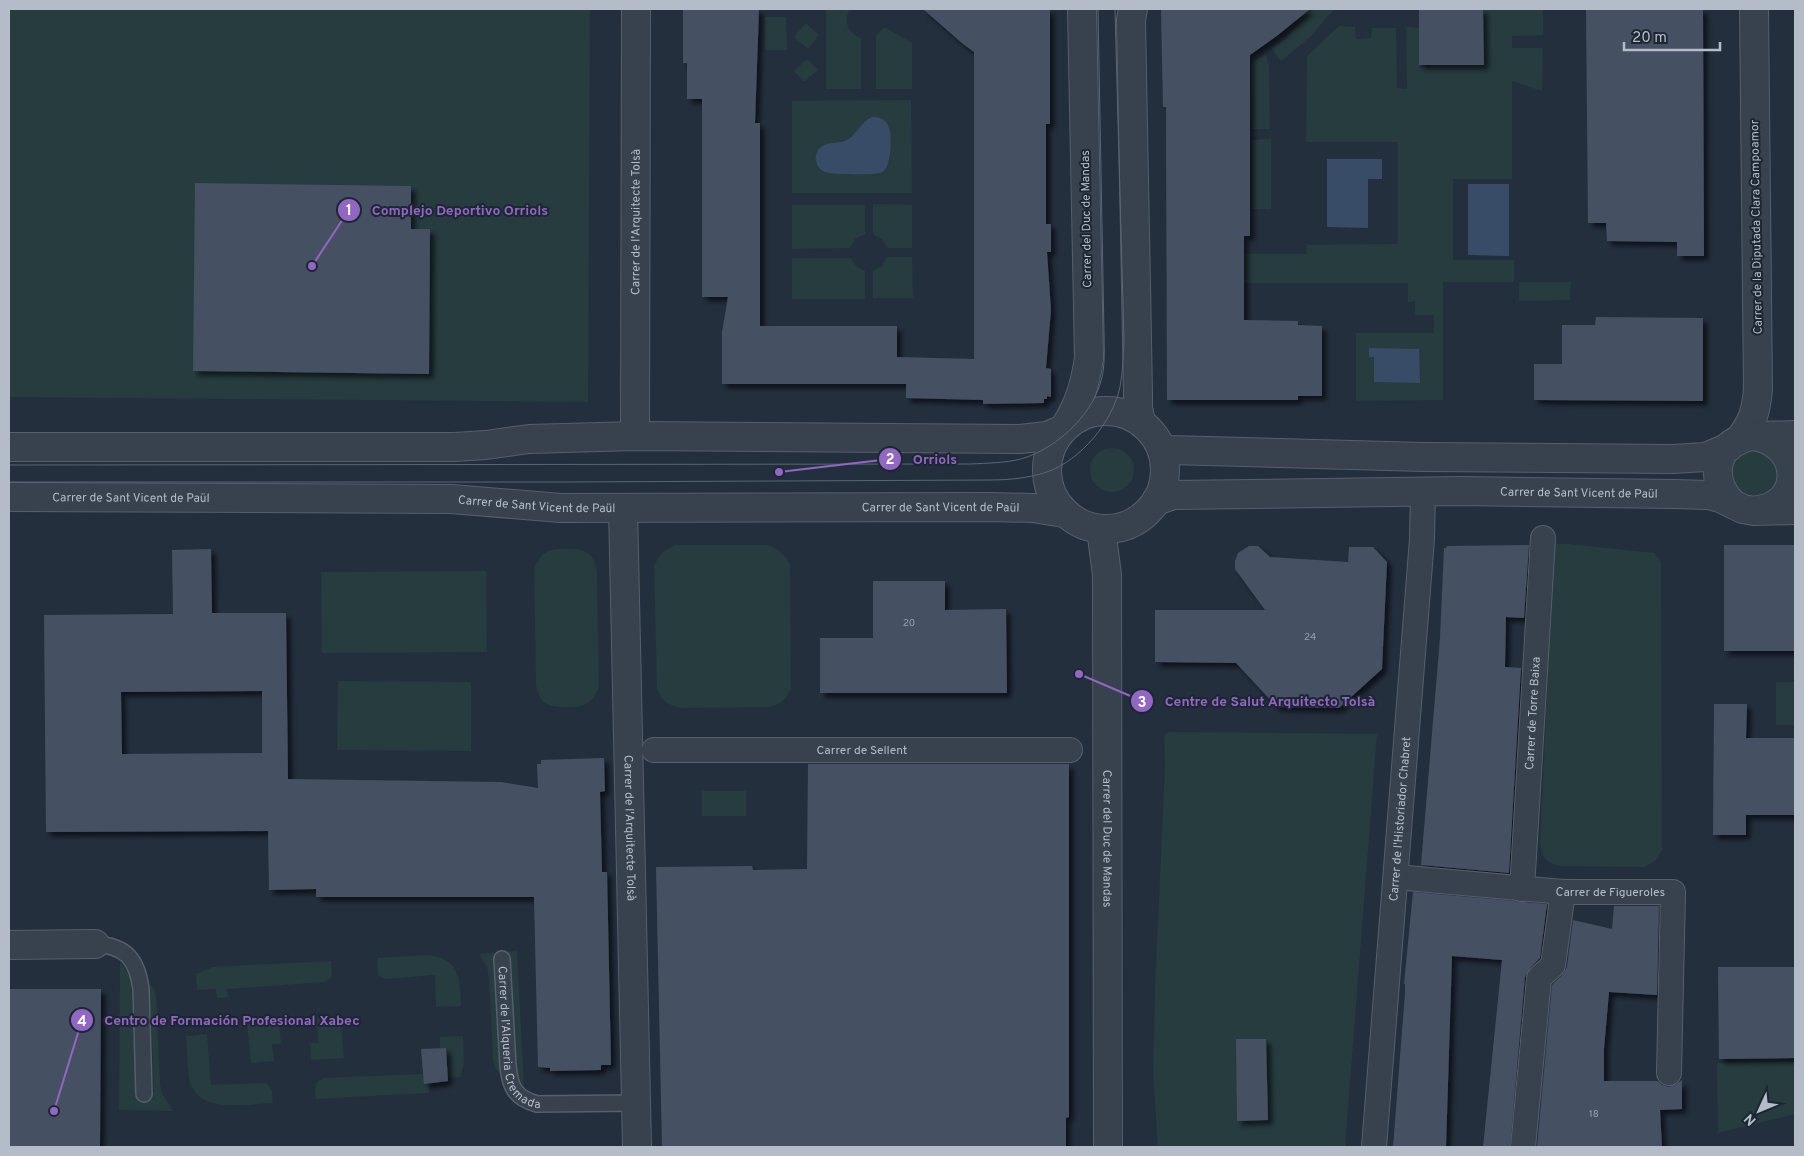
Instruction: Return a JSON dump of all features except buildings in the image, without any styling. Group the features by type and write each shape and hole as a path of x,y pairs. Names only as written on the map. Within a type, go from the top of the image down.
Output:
{"street":[{"name":"Carrer de l'Arquitecte Tolsà","path":"635,436 636,9"},
{"name":"Carrer del Duc de Mandas","path":"1063,428 1076,409 1085,386 1089,358 1082,9"},
{"path":"1133,9 1131,20 1138,408 1141,422"},
{"name":"Carrer de la Diputada Clara Campoamor","path":"1742,442 1756,409 1758,389 1754,9"},
{"path":"9,447 454,447 486,446 530,439 635,436 1020,439 1047,436 1084,414 1101,410 1126,414 1141,422 1152,433 1161,447 1166,469 1163,488 1151,508 1139,520 1120,528 1101,529 1081,524 1064,512 1052,496 1047,472 1048,458 1054,440 1063,428"},
{"path":"1161,447 1169,450 1424,457 1673,459 1706,457 1742,442 1795,435"},
{"path":"1770,440 1786,454 1791,464 1792,476 1789,487 1784,497 1775,505 1765,510 1743,508 1725,497 1720,487 1717,476 1722,455 1742,442 1770,440"},
{"path":"1423,492 1424,457"},
{"name":"Carrer de Sant Vicent de Paül","path":"1156,500 1173,495 1423,492 1708,495 1743,508 1795,510"},
{"name":"Carrer de l'Historiador Chabret","path":"1374,1147 1422,539 1423,492"},
{"name":"Carrer de Sant Vicent de Paül","path":"9,497 451,499 560,508 990,507 1033,508 1064,512"},
{"name":"Carrer de l'Arquitecte Tolsà","path":"622,508 637,1147"},
{"name":"Carrer del Duc de Mandas","path":"1101,529 1107,576 1108,1147"},
{"name":"Carrer de Torre Baixa","path":"1522,889 1543,538"},
{"name":"Carrer de Sellent","path":"654,750 1070,750"},
{"name":"Carrer de Figueroles","path":"1396,877 1563,892 1673,892 1669,1073"},
{"path":"1523,1147 1539,978 1553,965 1563,892"},
{"path":"9,945 95,944"}],"lane":[{"path":"95,944 108,945 123,950 139,972 144,1094"},
{"name":"Carrer de l'Alqueria Cremada","path":"502,959 508,1066 510,1081 516,1092 525,1101 537,1104 636,1103"}],"green space":[{"path":"9,9 590,9 588,402 9,397"},
{"path":"826,9 850,9 847,18 848,26 853,33 861,38 861,89 826,89"},
{"path":"1314,9 1334,9 1312,35 1281,61 1272,49 1286,38"},
{"path":"1483,9 1543,9 1543,35 1512,36 1512,48 1543,48 1542,91 1512,81 1512,179 1453,179 1453,260 1514,260 1514,282 1443,282 1443,400 1356,401 1356,333 1434,333 1434,315 1415,315 1415,301 1408,302 1408,283 1244,283 1244,254 1306,254 1307,245 1398,244 1398,142 1306,142 1307,56 1339,26 1355,27 1356,39 1371,38 1372,28 1396,28 1397,88 1407,89 1406,27 1419,28 1420,68 1430,68 1431,65 1484,65 1484,25 1467,25 1467,14 1483,15","holes":["1374,357 1419,383 1374,382"]},
{"path":"765,17 786,17 787,50 765,50"},
{"path":"806,23 819,35 808,49 794,37"},
{"path":"884,27 912,43 912,89 876,89 876,36"},
{"path":"1266,54 1269,66 1270,129 1252,129 1251,63"},
{"path":"807,59 818,70 804,82 794,71"},
{"path":"911,100 912,193 792,193 792,101","holes":["868,118 889,128 890,160 879,173 829,173 816,161 819,149 823,146 849,139"]},
{"path":"1271,139 1271,209 1252,209 1252,140"},
{"path":"873,204 912,205 912,248 887,248 882,239 873,234"},
{"path":"792,205 865,205 865,234 855,239 850,248 792,249"},
{"path":"887,257 912,257 913,298 873,298 873,271 882,266"},
{"path":"792,258 850,258 856,266 865,271 865,299 792,299"},
{"path":"1519,282 1571,282 1570,300 1519,301"},
{"path":"1108,448 1116,448 1128,454 1134,470 1128,486 1116,492 1108,492 1096,486 1090,474 1090,466 1096,454"},
{"path":"1749,451 1759,451 1771,457 1776,465 1776,483 1771,491 1763,496 1749,497 1741,494 1734,487 1731,479 1731,469 1734,461 1741,454"},
{"path":"1554,544 1654,553 1661,562 1662,850 1656,860 1645,867 1559,866 1547,860 1542,852 1540,842"},
{"path":"676,545 768,545 778,550 788,560 790,564 791,689 780,703 770,707 680,708 668,703 661,696 657,689 654,566 663,552"},
{"path":"577,549 588,553 595,563 597,571 599,686 591,700 578,707 560,707 545,703 539,696 536,684 534,570 542,556 548,551"},
{"path":"486,571 487,652 322,653 321,572"},
{"path":"338,681 471,682 471,751 337,750"},
{"path":"1776,682 1795,682 1795,725 1776,725"},
{"path":"1168,732 1377,734 1345,1147 1158,1147 1153,1074 1155,988 1165,766 1164,736"},
{"path":"702,791 746,791 746,816 702,816"},
{"path":"517,951 524,1087 516,1072 502,959 494,960 501,1074 496,1069 493,1061 489,977 487,967 479,954"},
{"path":"427,955 446,960 452,965 459,979 461,1006 436,1007 435,975 385,979 378,975 377,958"},
{"path":"331,961 332,977 325,982 227,989 228,997 217,998 216,989 197,990 196,974 213,967"},
{"path":"120,962 131,979 136,1094 154,1093 150,984 156,996 160,1085 163,1095 173,1111 119,1110"},
{"path":"340,1015 344,1058 311,1060 310,1043 318,1043 317,1017"},
{"path":"279,1020 281,1044 272,1044 274,1061 251,1063 247,1023"},
{"path":"207,1034 211,1085 266,1083 272,1091 273,1103 223,1105 201,1098 193,1090 189,1078 186,1036"},
{"path":"463,1036 464,1063 460,1077 448,1078 446,1048 440,1048 440,1037"},
{"path":"1795,1062 1795,1114 1718,1133 1717,1063"},
{"path":"423,1074 429,1083 429,1093 316,1099 316,1084 324,1078"}],"water":[{"path":"873,117 881,118 885,121 890,132 890,154 888,165 883,171 876,174 843,174 829,173 820,169 816,159 820,148 827,144 847,140 865,121"},
{"path":"1327,159 1382,159 1382,179 1368,179 1368,228 1327,227"},
{"path":"1468,184 1509,184 1509,256 1468,255"},
{"path":"1369,348 1419,349 1420,383 1374,382 1374,357 1369,357"}],"tram line":[{"path":"9,465 971,464 1009,461 1035,454 1062,437 1084,414 1093,400 1103,372 1098,9"},
{"path":"9,482 1004,480 1047,472 1072,458 1094,438 1110,413 1121,381 1124,341 1115,9"}],"place":[{"name":"Complejo Deportivo Orriols","path":"312,266"},
{"name":"Orriols","path":"779,472"},
{"name":"Centre de Salut Arquitecto Tolsà","path":"1079,674"},
{"name":"Centro de Formación Profesional Xabec","path":"54,1111"}]}
